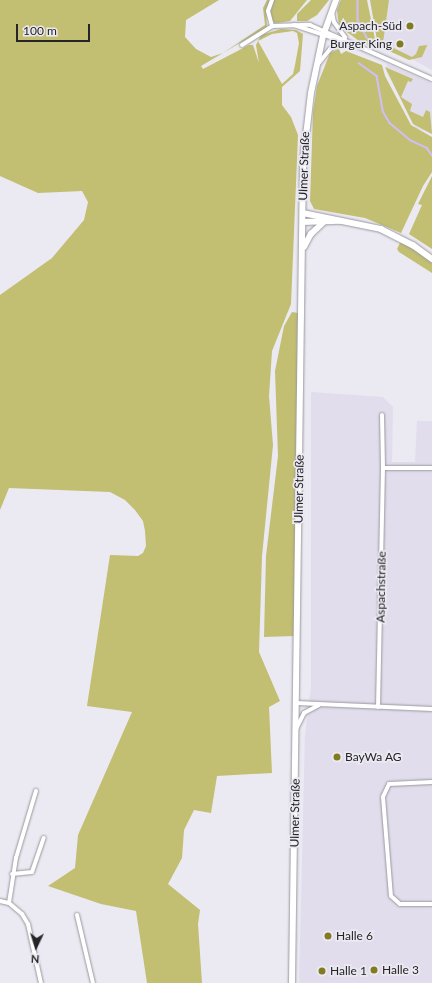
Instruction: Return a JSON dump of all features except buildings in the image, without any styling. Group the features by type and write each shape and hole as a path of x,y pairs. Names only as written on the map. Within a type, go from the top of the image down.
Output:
{"main road":[{"name":"Ulmer Straße","path":"292,983 304,140 325,29 336,0"},
{"path":"303,213 380,229 413,245 432,259"},
{"path":"303,222 342,221"},
{"path":"303,249 317,226 326,222"}],"street":[{"path":"272,0 268,11 272,26"},
{"path":"332,12 334,22 345,41"},
{"path":"292,24 324,36 345,41"},
{"path":"242,45 272,26 310,24 325,29 345,41 432,79"},
{"path":"317,65 330,49 345,41"},
{"name":"Aspachstraße","path":"378,707 383,468 382,415"},
{"path":"383,468 432,468"},
{"path":"296,703 432,710"},
{"path":"296,729 304,713 322,704"},
{"path":"432,782 389,784 382,797 391,896 400,904 432,904"},
{"path":"9,903 12,874 36,791"},
{"path":"12,874 32,872 44,838"},
{"path":"0,901 9,903 22,914 30,929 41,983"},
{"path":"77,915 93,983"}],"shaded area":[{"path":"0,0 219,0 186,20 185,37 196,49 211,57 223,53 201,66 203,69 249,45 253,45 259,63 256,45 258,41 261,35 281,29 296,30 303,34 300,71 282,87 282,105 291,117 298,135 291,304 272,351 269,396 273,445 262,556 259,652 280,701 269,707 272,773 217,776 211,813 194,810 184,830 182,858 168,884 200,910 198,924 202,983 147,983 136,911 101,904 48,886 75,868 78,835 132,712 87,706 110,555 138,556 143,553 146,546 145,531 143,521 135,510 125,500 110,492 9,488 0,510 0,295 52,258 84,220 88,202 82,191 38,193 0,176","holes":["293,31 297,33 299,43 293,74 282,84 258,41 272,34"]},
{"path":"267,0 270,0 266,9 267,27 223,53 265,25 263,8"},
{"path":"274,0 307,0 290,21 277,23 273,22 270,13"},
{"path":"311,0 329,0 317,15 307,21 297,21 297,14"},
{"path":"341,0 367,0 377,49 359,41 339,26 337,10"},
{"path":"370,0 389,0 383,43 412,57 416,54 419,46 427,45 429,41 422,57 409,60 378,46"},
{"name":"Aspach-Süd","path":"389,0 432,0 432,70 383,43"},
{"path":"339,49 341,54 346,51 382,65 385,76 411,125 432,137 432,172 423,186 401,233 365,218 314,209 310,201 313,112 317,86 330,53"},
{"name":"Aspach-Süd","path":"387,64 432,83 432,134 416,128 386,71"},
{"path":"385,67 413,79 411,82 408,81 401,97 412,104 410,111 423,117 426,110 430,112 432,134 413,124"},
{"path":"432,176 432,249 409,234 422,205 418,204"},
{"path":"401,241 432,261 432,273 399,252 397,249"},
{"path":"292,312 298,313 294,636 264,637 266,556 278,456 275,371 284,326"},
{"path":"311,392 383,397 393,407 392,462 415,462 417,421 432,421 432,983 299,983 305,735 311,687"}],"waterway":[{"path":"358,0 358,20 367,38"},
{"path":"359,63 377,76 383,111 390,123 410,140 427,148 432,155"}],"place":[{"name":"Aspach-Süd","path":"410,26"},
{"name":"Burger King","path":"400,44"},
{"name":"BayWa AG","path":"337,757"},
{"name":"Halle 6","path":"328,936"},
{"name":"Halle 3","path":"374,970"},
{"name":"Halle 1","path":"322,971"}]}
